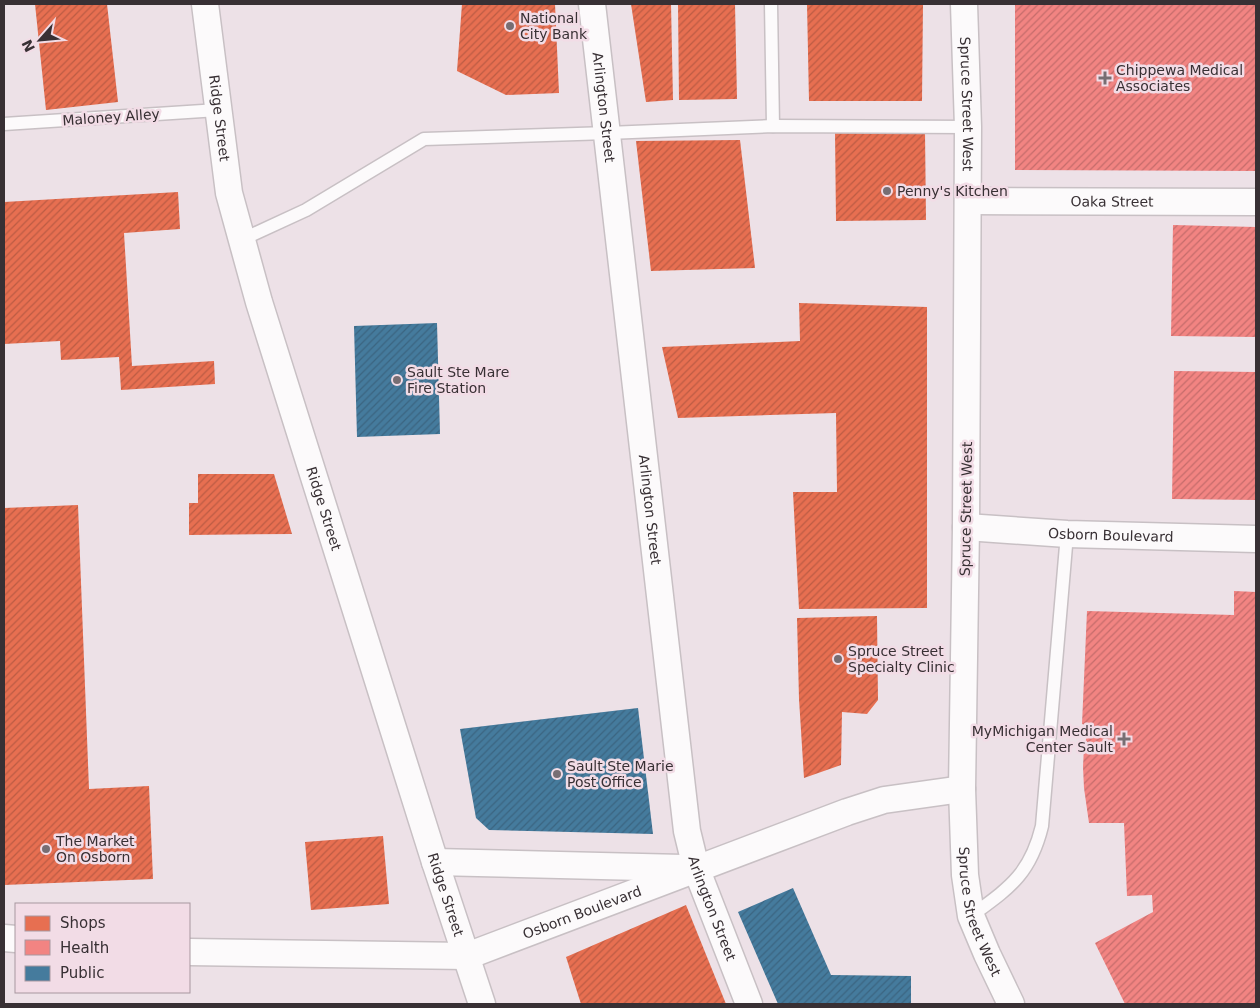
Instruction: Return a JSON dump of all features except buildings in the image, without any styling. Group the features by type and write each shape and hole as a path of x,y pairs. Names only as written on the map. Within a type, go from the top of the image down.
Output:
{"street":[{"name":"Ridge Street","path":"205,4 229,193 241,240 435,862 482,1004"},
{"name":"Arlington Street","path":"592,4 687,831 696,868 749,1004"},
{"name":"Spruce Street West","path":"964,4 968,127 966,527 962,789 965,875 971,916 1011,1004"},
{"name":"Oaka Street","path":"968,201 1256,202"},
{"name":"Osborn Boulevard","path":"966,527 1067,534 1256,539"},
{"name":"Osborn Boulevard","path":"190,952 467,956 847,812 884,800 962,789"},
{"path":"435,862 696,868"}],"lane":[{"path":"772,4 773,126"},
{"name":"Maloney Alley","path":"4,124 218,110"},
{"path":"241,240 306,210 424,139 608,134 773,126 968,127"},
{"path":"971,916 1007,889 1023,872 1037,844 1042,826 1067,534"}],"place":[{"name":"National City Bank","path":"510,26"},
{"name":"Chippewa Medical Associates","path":"1105,78"},
{"name":"Penny's Kitchen","path":"887,191"},
{"name":"Sault Ste Mare Fire Station","path":"397,380"},
{"name":"Spruce Street Specialty Clinic","path":"838,659"},
{"name":"MyMichigan Medical Center Sault","path":"1124,739"},
{"name":"Sault Ste Marie Post Office","path":"557,774"},
{"name":"The Market On Osborn","path":"46,849"}]}
